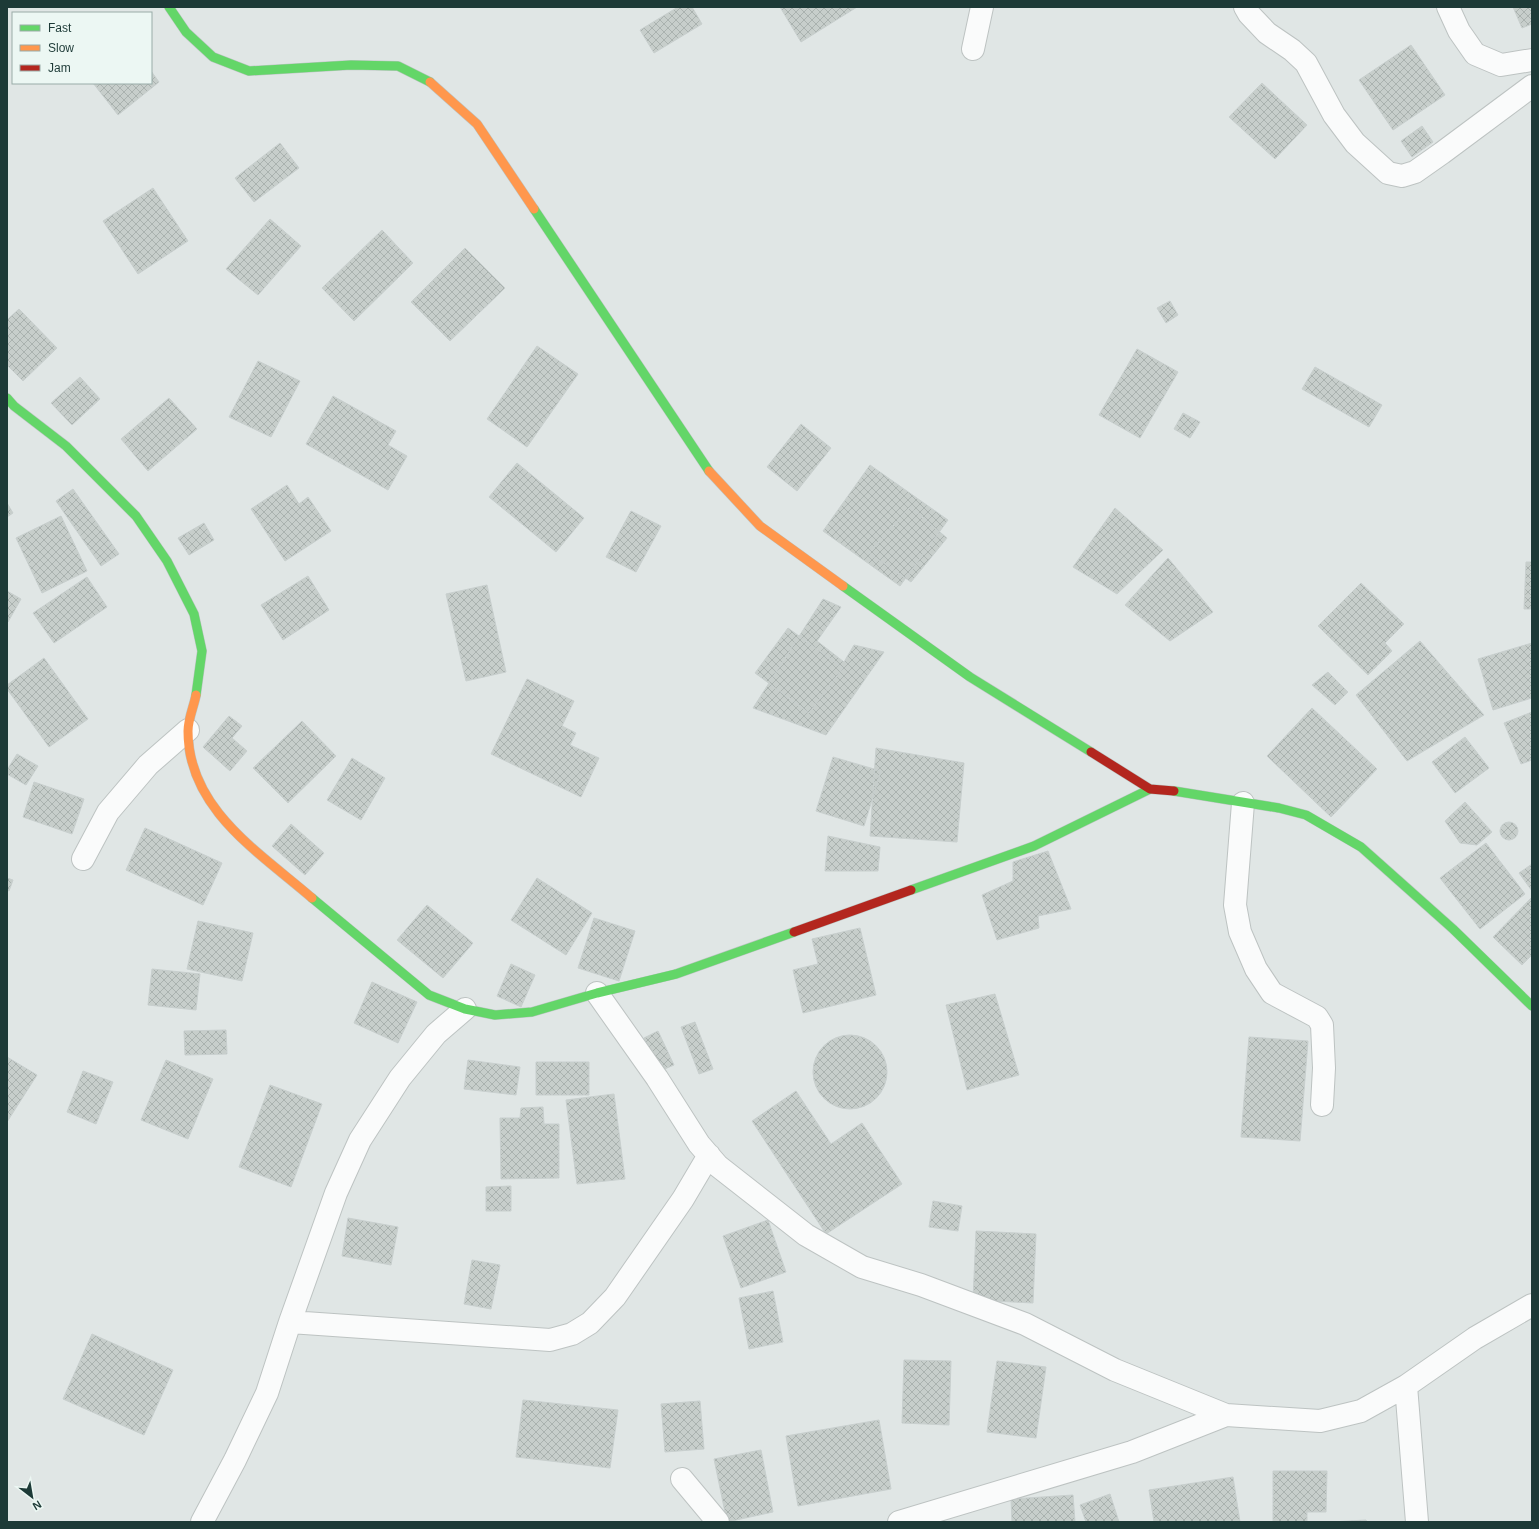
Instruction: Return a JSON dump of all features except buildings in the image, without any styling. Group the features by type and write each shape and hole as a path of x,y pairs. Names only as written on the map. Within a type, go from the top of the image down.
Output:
{"street":[{"path":"169,7 186,32 213,57 249,71 351,65 398,66 427,79 477,124 711,474 760,526 970,677 1150,788 1191,793 1279,808 1306,815 1361,847 1454,929 1532,1006"},
{"path":"973,49 982,7"},
{"path":"1246,7 1249,14 1267,33 1292,50 1306,63 1320,92 1355,143 1388,173 1402,176 1415,172 1532,86"},
{"path":"1448,7 1459,31 1475,54 1501,65 1532,60"},
{"path":"7,398 14,406 66,446 136,516 167,561 194,614 202,651 199,683 188,730 194,771 208,801 229,827 377,953 429,994 465,1009 495,1015 532,1012 597,993 676,974 1034,846 1150,788"},
{"path":"83,859 108,812 148,765 188,730"},
{"path":"1243,803 1235,905 1240,932 1256,969 1272,993 1317,1017 1322,1025 1324,1068 1322,1105"},
{"path":"597,993 657,1078 699,1144 718,1166 806,1235 862,1267 920,1285 1025,1324 1115,1370 1226,1415 1320,1421 1361,1411 1406,1386 1475,1338 1532,1305"},
{"path":"202,1522 235,1460 267,1393 290,1322 336,1193 360,1140 400,1078 436,1034 465,1009"},
{"path":"290,1322 550,1340 572,1334 590,1323 615,1297 683,1199 709,1155"},
{"path":"1406,1386 1417,1522"},
{"path":"899,1522 1132,1452 1226,1415"},
{"path":"682,1479 718,1522"}],"traffic: fast":[{"path":"169,7 186,32 213,57 249,71 351,65 398,66 430,82"},
{"path":"534,209 709,471"},
{"path":"7,398 14,406 66,446 136,516 167,561 194,614 202,651 196,695"},
{"path":"843,586 970,677 1091,752"},
{"path":"911,890 1034,846 1150,789"},
{"path":"1174,791 1279,808 1306,815 1361,847 1453,929 1532,1006"},
{"path":"312,898 429,995 465,1009 495,1015 532,1012 597,993 676,974 794,932"}],"traffic: slow":[{"path":"430,82 477,124 534,209"},
{"path":"709,471 760,526 843,586"},
{"path":"196,695 188,731 191,759 200,784 213,806 249,846 312,898"}],"traffic: jam":[{"path":"1091,752 1150,789 1174,791"},
{"path":"794,932 911,890"}]}
